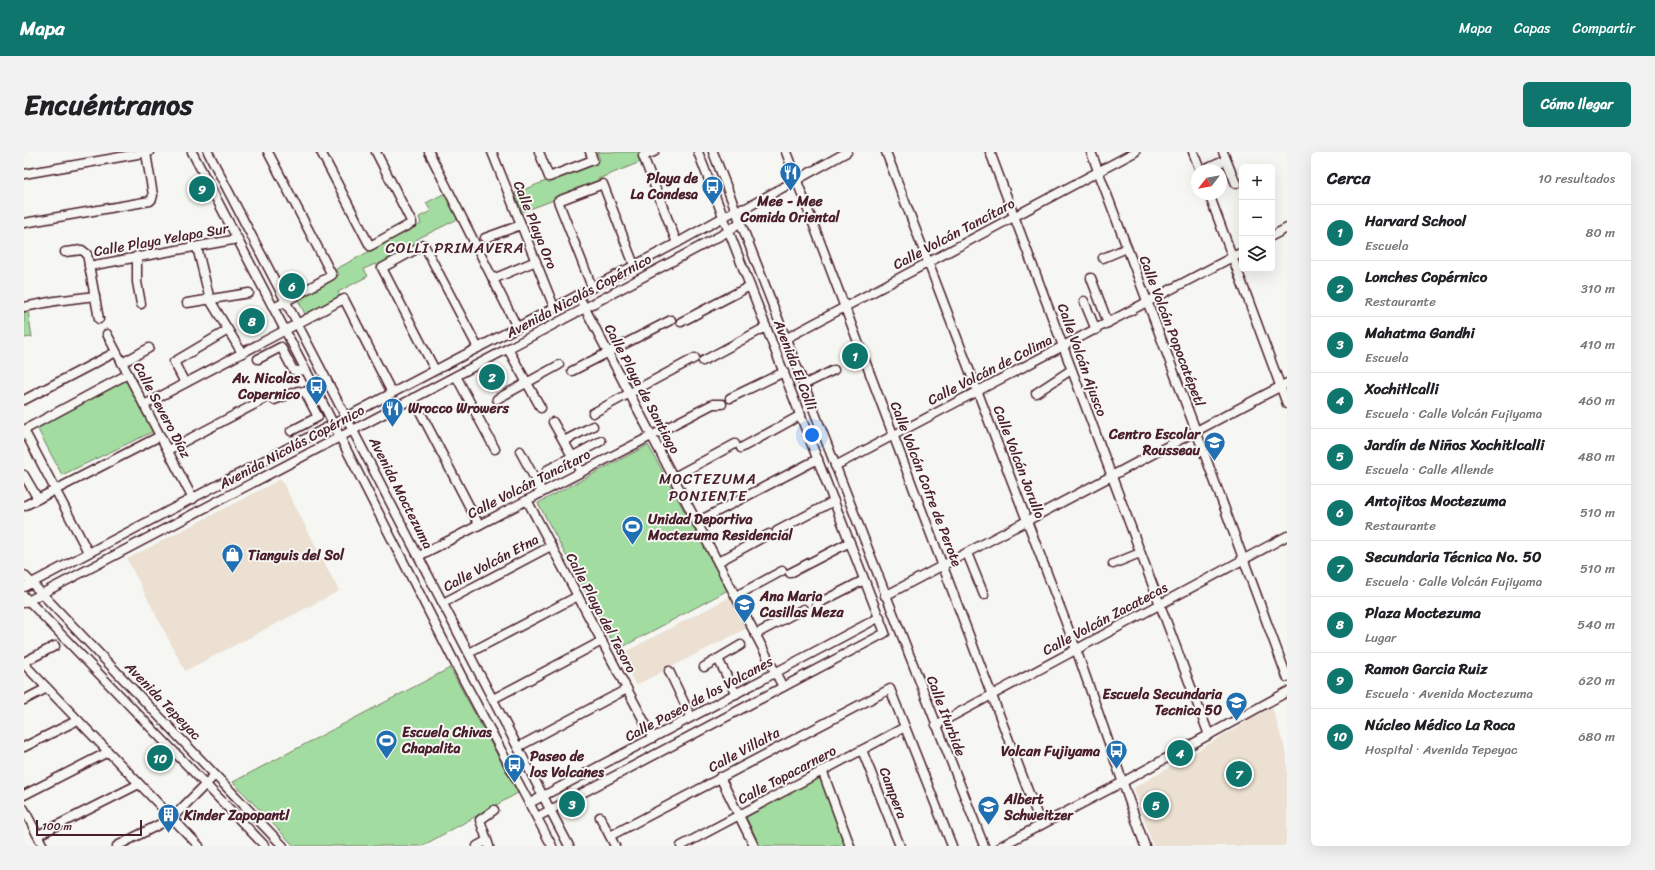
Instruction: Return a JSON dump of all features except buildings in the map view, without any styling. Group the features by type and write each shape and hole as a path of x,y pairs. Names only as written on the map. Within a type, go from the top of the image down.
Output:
{"street":[{"path":"24,223 150,201 153,195 146,152"},
{"path":"24,174 149,152"},
{"name":"Avenida Moctezuma","path":"192,152 341,436 461,675 552,846"},
{"name":"Avenida Moctezuma","path":"208,152 569,846"},
{"path":"268,152 332,275 274,308"},
{"path":"321,152 370,246 412,223 376,152"},
{"path":"429,152 517,327"},
{"name":"Calle Playa Oro","path":"492,152 554,308"},
{"path":"539,152 549,177 593,160 590,152"},
{"path":"654,152 643,156 677,243"},
{"name":"Avenida El Colli","path":"698,152 885,633"},
{"name":"Avenida El Colli","path":"713,152 885,596"},
{"name":"Calle Volcán Cofre de Perote","path":"786,152 1041,825"},
{"name":"Avenida Nicolás Copérnico","path":"24,587 88,552 193,499 334,424 346,416 677,243 736,210 746,208 847,152"},
{"name":"Calle Volcán Jorullo","path":"886,152 1076,649 1145,846"},
{"name":"Calle Volcán Ajusco","path":"990,152 1209,735"},
{"name":"Calle Volcán Popocatépetl","path":"1091,152 1287,677"},
{"name":"Calle Volcán Tancítaro","path":"785,339 1135,152"},
{"path":"1193,152 1198,164"},
{"path":"1213,164 1224,156 1236,184"},
{"path":"592,287 558,201 603,184 634,265"},
{"path":"1211,200 1232,258 1284,385 1287,404"},
{"path":"741,221 746,208"},
{"name":"Avenida Nicolás Copérnico","path":"25,600 42,593 508,349 729,231 741,221"},
{"path":"485,238 521,225"},
{"path":"1275,234 1287,228"},
{"name":"Calle Playa Yelapa Sur","path":"90,266 137,256 238,239"},
{"path":"436,370 382,268 424,246 478,348"},
{"path":"197,247 210,300 242,353"},
{"path":"1103,258 1127,248"},
{"path":"65,252 82,250 87,254 99,319"},
{"name":"Calle Volcán de Colima","path":"835,466 1239,254"},
{"path":"137,256 137,282 140,304"},
{"path":"493,279 536,261"},
{"path":"1091,278 1108,323"},
{"path":"682,322 750,286"},
{"path":"187,304 249,293"},
{"name":"Calle Playa de Santiago","path":"578,295 783,687"},
{"path":"24,307 95,296"},
{"path":"144,405 344,299 392,393"},
{"path":"1084,301 1096,330"},
{"path":"572,371 671,320"},
{"path":"593,413 766,327"},
{"path":"186,383 174,362 228,330"},
{"name":"Calle Severo Díaz","path":"107,334 193,499"},
{"path":"258,358 281,347 293,370 297,372 306,370"},
{"path":"122,363 149,348"},
{"path":"508,349 541,408"},
{"path":"24,400 116,352"},
{"path":"497,399 559,365"},
{"path":"803,385 834,370"},
{"path":"1036,393 1071,370"},
{"path":"730,398 784,372"},
{"path":"88,552 24,430 128,374"},
{"path":"456,376 495,449"},
{"path":"885,596 1284,385"},
{"path":"274,400 298,391 305,392 315,387"},
{"path":"291,431 318,417 305,392"},
{"path":"413,398 479,525"},
{"path":"168,450 263,400"},
{"name":"Calle Volcán Tancítaro","path":"419,556 713,404 722,404"},
{"path":"674,477 801,415"},
{"path":"553,422 581,472"},
{"path":"564,441 593,426"},
{"path":"24,506 160,436"},
{"path":"547,470 601,441"},
{"path":"520,451 542,492"},
{"path":"697,522 818,459"},
{"path":"24,475 38,498"},
{"name":"Calle Playa del Tesoro","path":"527,500 653,738"},
{"path":"718,562 834,501"},
{"name":"Calle Volcán Zacatecas","path":"936,725 1287,536"},
{"path":"736,596 850,542"},
{"name":"Calle Volcán Etna","path":"443,603 551,546"},
{"path":"967,552 984,595"},
{"path":"1113,564 1140,553"},
{"name":"Avenida Tepeyac","path":"24,575 283,846"},
{"path":"817,604 864,580"},
{"path":"469,653 578,596"},
{"name":"Calle Iturbide","path":"885,596 984,846"},
{"name":"Avenida Tepeyac","path":"25,600 264,846"},
{"path":"756,634 803,609"},
{"name":"Calle Paseo de los Volcanes","path":"530,803 880,617"},
{"name":"Calle Paseo de los Volcanes","path":"537,817 885,633"},
{"path":"493,699 602,641"},
{"path":"704,667 741,645"},
{"path":"55,646 24,663 199,846"},
{"path":"718,659 736,694"},
{"path":"669,671 692,717"},
{"path":"24,700 47,688"},
{"path":"518,747 627,689"},
{"name":"Calle Villalta","path":"610,836 890,689 905,728"},
{"path":"1001,846 1123,782 1287,692"},
{"path":"24,747 78,720"},
{"path":"905,728 952,846"},
{"name":"Calle Topacarnero","path":"681,846 822,770 905,728"},
{"name":"Campera","path":"862,750 900,846"},
{"path":"24,795 108,752"},
{"path":"822,770 850,846"},
{"path":"117,846 172,818 215,775"},
{"path":"720,777 754,846"},
{"path":"38,835 139,784"},
{"path":"24,809 43,846"},
{"path":"477,846 487,843 480,820 494,810"},
{"path":"600,816 615,846"}],"shaded area":[{"name":"Tianguis del Sol","path":"281,479 339,591 185,671 127,559"},
{"path":"730,597 747,628 636,685 619,655"},
{"path":"1272,707 1287,756 1287,846 1153,846 1134,788"}],"green space":[{"path":"597,152 645,152 643,161 598,179 599,183 522,212 515,193 600,160"},
{"path":"447,192 460,218 417,239 420,246 377,268 375,264 364,269 368,276 338,292 341,298 306,316 297,298 339,275 336,269 421,224 419,217 431,211 426,203"},
{"path":"28,311 32,337 24,338 24,312"},
{"path":"125,376 154,431 62,475 35,424"},
{"name":"Unidad Deportiva Moctezuma Residencial","path":"648,445 728,590 617,650 538,503"},
{"name":"Escuela Chivas Chapalita","path":"450,668 518,793 422,846 294,846 233,782"},
{"path":"821,777 846,846 760,846 746,817"}],"place":[{"name":"Ramon Garcia Ruiz","path":"202,189"},
{"name":"Mee - Mee Comida Oriental","path":"790,192"},
{"name":"Playa de La Condesa","path":"713,206"},
{"name":"Antojitos Moctezuma","path":"292,286"},
{"name":"Plaza Moctezuma","path":"252,321"},
{"name":"Harvard School","path":"855,356"},
{"name":"Lonches Copérnico","path":"492,377"},
{"name":"Av. Nicolas Copernico","path":"316,406"},
{"name":"Wrocco Wrowers","path":"392,428"},
{"name":"Centro Escolar Rousseau","path":"1215,462"},
{"name":"Unidad Deportiva Moctezuma Residencial","path":"633,546"},
{"name":"Tianguis del Sol","path":"233,574"},
{"name":"Ana Maria Casillas Meza","path":"745,624"},
{"name":"Escuela Secundaria Tecnica 50","path":"1237,722"},
{"name":"Xochitlcalli","path":"1180,753"},
{"name":"Núcleo Médico La Roca","path":"160,758"},
{"name":"Escuela Chivas Chapalita","path":"387,760"},
{"name":"Volcan Fujiyama","path":"1116,770"},
{"name":"Secundaria Técnica No. 50","path":"1239,774"},
{"name":"Paseo de los Volcanes","path":"514,784"},
{"name":"Mahatma Gandhi","path":"572,804"},
{"name":"Jardín de Niños Xochitlcalli","path":"1156,805"},
{"name":"Albert Schweitzer","path":"988,826"},
{"name":"Kinder Zapopantl","path":"168,834"}],"district":[{"name":"COLLI PRIMAVERA","path":"455,248"},
{"name":"MOCTEZUMA PONIENTE","path":"708,488"}]}
